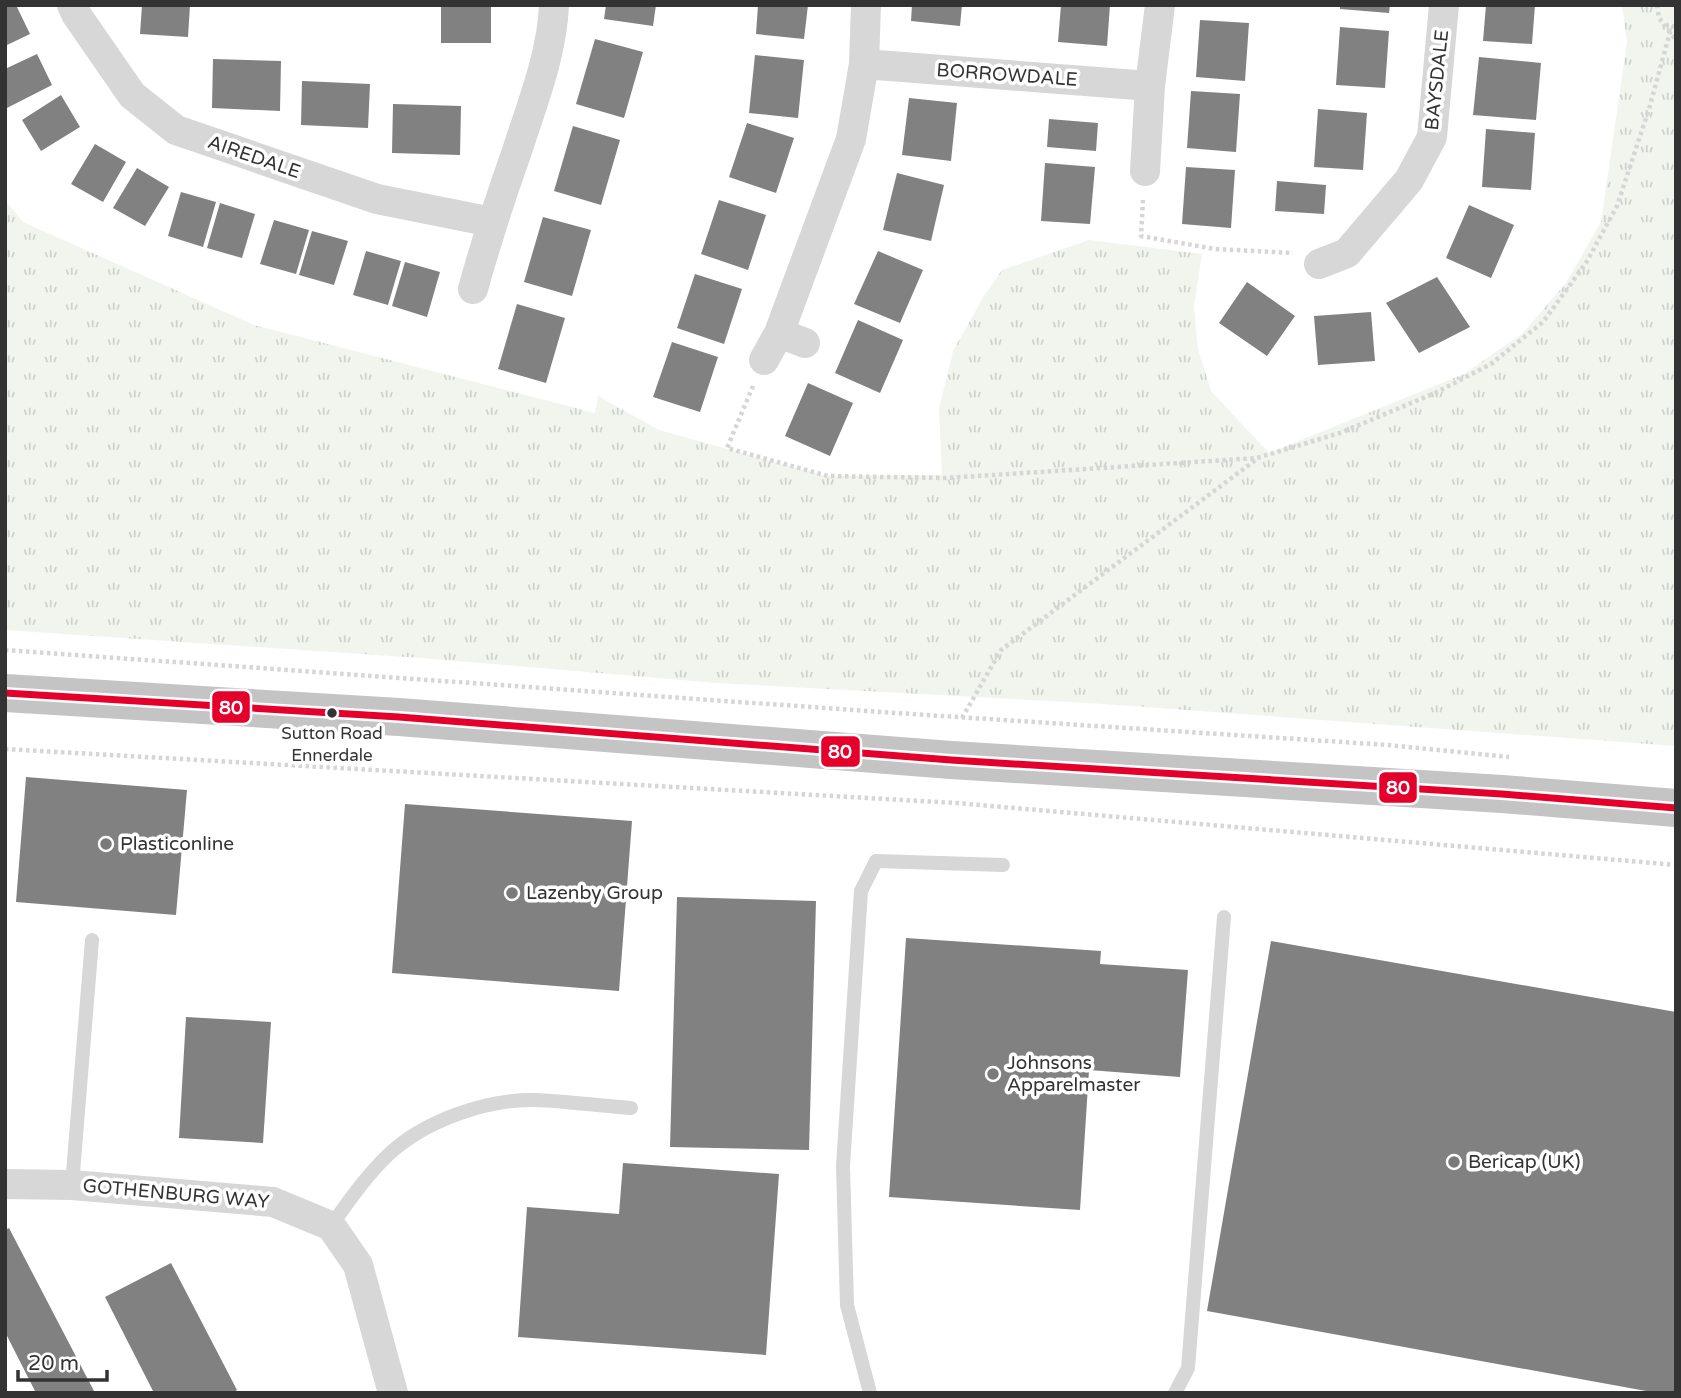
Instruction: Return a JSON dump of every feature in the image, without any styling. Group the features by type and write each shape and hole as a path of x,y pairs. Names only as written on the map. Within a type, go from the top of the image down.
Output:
{"highway":[{"path":"5,693 399,717 951,760 1502,794 1676,808"}],"street":[{"name":"AIREDALE","path":"72,5 132,95 176,130 377,199 492,222"},
{"path":"473,289 548,49 554,5"},
{"path":"764,360 792,338 851,139 863,64 866,5"},
{"path":"1145,171 1150,86 1160,5"},
{"name":"BAYSDALE","path":"1319,264 1353,264 1409,180 1432,137 1444,5"},
{"name":"BORROWDALE","path":"863,64 1150,86"},
{"name":"GOTHENBURG WAY","path":"5,1184 72,1185 273,1202 331,1226"},
{"path":"331,1226 358,1265 393,1393"}],"lane":[{"path":"870,1393 847,1305 843,1166 861,891 876,861 1003,865"},
{"path":"1175,1393 1188,1368 1224,917"},
{"path":"72,1185 92,940"},
{"path":"331,1226 362,1182 390,1153 419,1132 444,1119 502,1103 533,1100 631,1108"}],"path":[{"path":"1657,5 1659,18 1676,40"},
{"path":"764,360 727,448 828,476 946,478 1257,458 1340,433 1435,393 1491,364 1543,322 1586,263 1617,206 1649,109 1670,32 1676,23"},
{"path":"1145,171 1141,236 1215,249 1299,253 1319,264"},
{"path":"962,718 1001,650 1257,458"},
{"path":"5,650 1388,746 1511,758"},
{"path":"5,750 956,803 1676,865"}],"green space":[{"path":"1622,5 1676,5 1676,746 1104,704 717,683 421,658 5,630 5,200 23,222 254,325 595,413 598,396 659,430 826,476 942,475 939,409 953,351 1002,270 1089,240 1202,254 1194,306 1198,349 1211,391 1269,453 1464,374 1523,333 1566,283 1601,222 1627,42"}],"building":[{"path":"5,5 16,5 30,34 5,46"},
{"path":"142,5 190,5 188,37 140,34"},
{"path":"441,5 491,5 491,43 441,43"},
{"path":"606,5 656,5 653,26 604,19"},
{"path":"758,5 808,5 804,39 756,34"},
{"path":"912,5 962,5 960,26 911,21"},
{"path":"1061,5 1110,5 1107,46 1058,42"},
{"path":"1340,5 1390,5 1389,13 1340,9"},
{"path":"1486,5 1535,5 1532,44 1483,41"},
{"path":"1200,20 1249,23 1245,81 1196,77"},
{"path":"1340,27 1389,31 1385,88 1336,85"},
{"path":"595,39 643,52 624,118 576,104"},
{"path":"37,54 52,85 5,109 5,69"},
{"path":"755,55 804,60 798,118 749,113"},
{"path":"1479,57 1541,63 1536,120 1473,115"},
{"path":"213,59 281,61 280,111 212,108"},
{"path":"302,81 370,84 368,128 301,125"},
{"path":"1191,91 1240,94 1236,152 1187,148"},
{"path":"61,95 80,127 41,151 22,120"},
{"path":"909,98 957,103 951,161 902,155"},
{"path":"393,104 461,106 460,155 392,153"},
{"path":"1318,109 1367,113 1363,170 1314,167"},
{"path":"1049,119 1098,123 1096,151 1047,147"},
{"path":"747,123 794,138 776,193 729,177"},
{"path":"573,126 620,140 601,205 554,191"},
{"path":"1486,129 1535,133 1531,190 1482,187"},
{"path":"95,144 126,162 103,202 71,184"},
{"path":"1045,163 1095,167 1090,224 1041,221"},
{"path":"1186,167 1235,170 1231,228 1182,224"},
{"path":"137,168 169,187 145,226 113,208"},
{"path":"897,173 944,185 931,241 883,230"},
{"path":"1277,181 1326,185 1324,214 1275,211"},
{"path":"181,192 216,202 203,247 168,236"},
{"path":"719,200 766,215 748,270 701,254"},
{"path":"220,203 255,214 242,258 207,248"},
{"path":"1469,205 1514,225 1491,278 1446,258"},
{"path":"543,217 591,230 572,296 524,282"},
{"path":"274,220 309,230 296,274 260,264"},
{"path":"312,231 348,241 334,285 299,275"},
{"path":"366,251 401,261 388,305 353,295"},
{"path":"878,251 923,270 900,323 854,304"},
{"path":"405,262 440,272 427,317 392,306"},
{"path":"695,274 742,289 724,344 677,328"},
{"path":"1437,277 1470,327 1419,353 1386,303"},
{"path":"1247,282 1295,316 1267,356 1219,323"},
{"path":"517,304 565,318 546,383 498,369"},
{"path":"1371,312 1375,361 1318,365 1314,316"},
{"path":"858,320 903,340 880,393 835,373"},
{"path":"672,342 718,357 700,412 653,397"},
{"path":"808,383 853,403 830,456 785,436"},
{"path":"26,777 187,790 176,915 16,902"},
{"path":"405,804 632,821 619,991 392,973"},
{"path":"677,897 816,901 809,1150 670,1147"},
{"name":"Johnsons Apparelmaster","path":"906,938 1101,951 1100,964 1188,970 1180,1077 1089,1070 1080,1210 889,1197"},
{"name":"Bericap (UK)","path":"1271,941 1676,1012 1676,1393 1657,1393 1207,1311"},
{"path":"186,1017 271,1022 263,1143 179,1138"},
{"path":"623,1163 779,1174 766,1355 518,1337 527,1207 619,1214"},
{"path":"9,1228 95,1393 36,1393 5,1332 5,1230"},
{"path":"171,1263 237,1390 232,1393 154,1393 105,1297"}],"transit line":[{"name":"80","path":"5,693 399,717 951,760 1502,794 1676,808"}],"place":[{"name":"Sutton Road Ennerdale","path":"332,713"},
{"name":"Plasticonline","path":"106,844"},
{"name":"Lazenby Group","path":"512,893"},
{"name":"Johnsons Apparelmaster","path":"993,1074"},
{"name":"Bericap (UK)","path":"1454,1162"}]}
